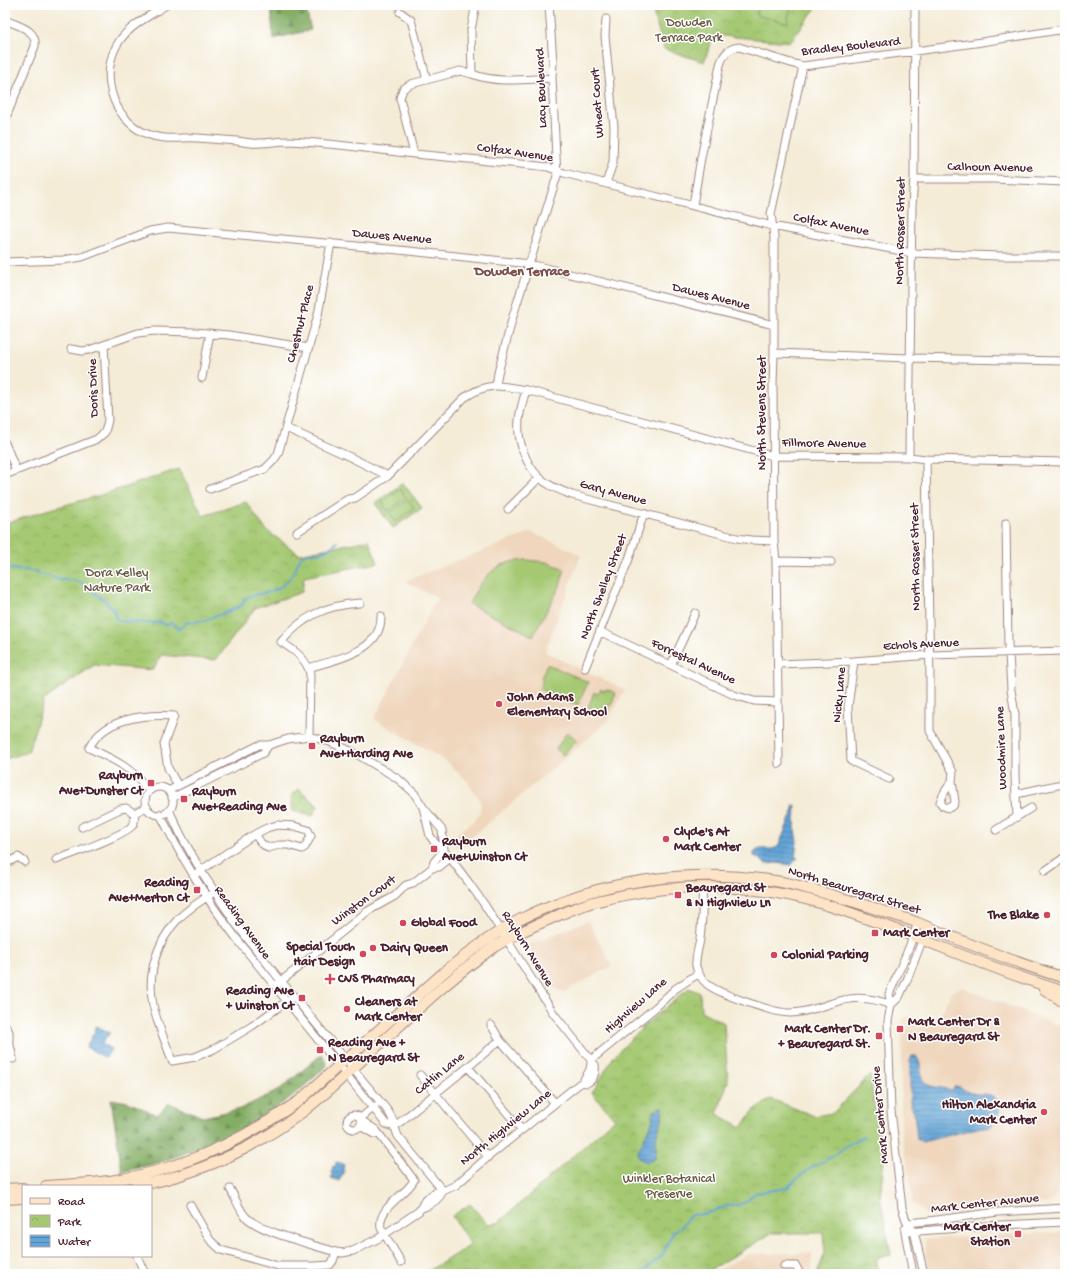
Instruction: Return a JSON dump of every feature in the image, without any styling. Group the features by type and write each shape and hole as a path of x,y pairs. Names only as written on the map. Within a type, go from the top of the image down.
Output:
{"main road":[{"name":"North Beauregard Street","path":"69,1185 115,1183 168,1168 197,1158 244,1135 299,1101 442,974 465,955 501,930 538,911 583,895 640,880 684,876 726,877 780,882 823,892 923,925 1038,970 1065,978"},
{"name":"North Beauregard Street","path":"139,1185 184,1174 216,1162 250,1145 290,1121 349,1072 439,990 495,946 544,921 585,905 650,891 685,887 702,887 756,890 802,898 848,912 1030,981 1065,992"},
{"path":"1038,970 1065,970"},
{"path":"1030,981 1065,1003"},
{"path":"5,1189 22,1188"},
{"path":"5,1199 22,1198"}],"street":[{"name":"Colfax Avenue","path":"166,5 128,32 116,48 112,58 109,78 112,96 121,114 138,129 152,136 258,143 290,141 364,147 414,154 548,167 772,226 912,253 1000,256 1065,256"},
{"name":"Lacy Boulevard","path":"496,385 513,316 557,176 552,78 553,62 549,5"},
{"name":"North Rosser Street","path":"909,457 912,205 914,179 915,5"},
{"path":"472,74 471,30 475,9"},
{"path":"400,12 411,20 427,80"},
{"name":"Wheat Court","path":"606,19 605,36 614,127 613,163 606,183"},
{"path":"5,20 29,30 34,37 35,42 35,46 5,120"},
{"name":"Bradley Boulevard","path":"693,205 720,65 726,53 730,50 739,47 803,66 914,52 1065,29"},
{"name":"North Stevens Street","path":"779,764 773,456 774,237 771,214 803,66"},
{"path":"414,154 400,98 406,86 460,71 487,79 498,80 552,78"},
{"name":"Calhoun Avenue","path":"914,179 994,179 1065,182"},
{"name":"Dawes Avenue","path":"5,262 71,259 82,257 150,230 168,228 530,264 774,325"},
{"name":"Chestnut Place","path":"210,489 255,474 270,465 278,454 318,315 331,244"},
{"name":"Doris Drive","path":"5,475 97,439 105,432 108,420 104,345 138,333 147,331 166,331 229,335 309,348"},
{"path":"202,378 210,333"},
{"path":"71,349 82,351 104,345"},
{"path":"774,353 910,358 1065,361"},
{"path":"297,532 348,499 355,498 388,476 464,398 477,390 496,385"},
{"name":"Fillmore Avenue","path":"496,385 526,390 773,456 909,457 926,459 1065,462"},
{"name":"Gary Avenue","path":"526,390 519,421 519,434 532,469 539,478 557,489 737,538 774,541"},
{"path":"286,428 388,476"},
{"path":"5,443 16,470"},
{"name":"North Rosser Street","path":"926,459 930,732 953,772 952,781"},
{"path":"508,508 539,478"},
{"name":"North Shelley Street","path":"585,668 630,558 644,513"},
{"name":"Woodmire Lane","path":"1006,523 1008,645 1011,690 1015,714 1017,817"},
{"path":"776,561 831,562"},
{"path":"309,736 309,668 298,654 282,642 297,626 317,612 335,606 360,603"},
{"path":"671,665 695,613"},
{"path":"309,668 360,651 379,631 381,616"},
{"name":"Forrestal Avenue","path":"600,632 744,699 778,702"},
{"name":"Echols Avenue","path":"778,664 854,661 930,655 1065,651"},
{"name":"Nicky Lane","path":"854,661 848,707 851,761 889,779"},
{"path":"149,791 142,781 117,761 89,748 93,740 104,729 138,717 165,715 174,716 164,744 168,768 178,786"},
{"name":"Rayburn Avenue","path":"168,791 259,745 269,745 309,736 344,748 397,778 414,793 423,807 442,830 444,850"},
{"name":"Rayburn Avenue","path":"172,798 263,753 269,745"},
{"path":"1016,794 1065,784"},
{"path":"160,787 168,791 172,798 172,803 169,810 160,814 153,813 146,807 145,799 149,791 152,789 160,787"},
{"path":"134,813 146,807"},
{"name":"Rayburn Avenue","path":"423,807 430,836 436,844 444,850 484,904 554,1014 591,1060"},
{"path":"56,860 113,838 130,828 134,824 134,813 126,808 120,809 82,827"},
{"path":"996,830 1031,808"},
{"name":"Reading Avenue","path":"169,810 201,871 236,924 294,996 373,1108 386,1124 394,1127"},
{"name":"Reading Avenue","path":"160,814 194,876 237,939 287,1002 342,1063"},
{"path":"194,876 255,834 267,828 277,825 300,827 308,830 310,836 302,849 279,844 268,848 264,846 255,834"},
{"name":"Winston Court","path":"432,868 434,862 444,850"},
{"path":"5,864 18,857 25,862"},
{"path":"1046,871 1065,857"},
{"name":"Winston Court","path":"275,986 368,911 395,896 406,885 413,883 432,868 438,867 450,858"},
{"path":"702,887 702,926 696,966 702,980 707,985 720,992 769,1009 784,1012 801,1012 845,999 860,998 878,1000 891,1005"},
{"path":"214,892 178,919 159,946 152,967 151,978 153,1006 172,1061 195,1057 214,1049 294,996"},
{"name":"Mark Center Drive","path":"891,1005 899,997 902,991 923,925"},
{"name":"Mark Center Drive","path":"918,938 889,994 891,1005 888,1021 891,1111 902,1208 907,1223 914,1231 924,1274"},
{"name":"Highview Lane","path":"591,1060 656,1008 675,989 699,973"},
{"path":"5,1025 9,1032 9,1040 14,1060"},
{"path":"491,1025 500,1040 554,1103"},
{"name":"Catlin Lane","path":"394,1127 500,1040"},
{"name":"North Highview Lane","path":"336,1252 342,1253 353,1251 385,1234 420,1212 422,1208 429,1206 440,1197 443,1191 456,1185 554,1103 583,1082 590,1072 591,1060"},
{"path":"468,1067 522,1130"},
{"name":"Reading Avenue","path":"349,1072 393,1117 394,1127 398,1136 443,1191"},
{"path":"420,1075 488,1157"},
{"path":"380,1102 361,1122 374,1134 377,1133 414,1180 412,1184 385,1211 380,1224 401,1262"},
{"path":"190,1205 210,1240 221,1250 278,1266 330,1265 333,1261 336,1252 279,1234 254,1224 244,1215 230,1189"},
{"name":"Mark Center Avenue","path":"907,1223 998,1212 1065,1208"},
{"name":"Mark Center Avenue","path":"905,1232 1065,1222"},
{"name":"Mark Center Drive","path":"907,1223 905,1232 912,1272"},
{"path":"137,1257 142,1273"},
{"path":"784,1266 796,1266 800,1274"}],"shaded area":[{"name":"John Adams Elementary School","path":"531,532 581,555 545,652 625,690 608,721 458,849 453,837 474,821 479,815 481,807 480,800 467,781 446,761 374,719 437,598 405,581"},
{"path":"588,921 612,966 564,992 548,986 528,945"},
{"path":"961,987 1060,1026 1065,1033 1065,1178 1057,1194 1050,1203 928,1216 913,1203 901,1128 902,1019 909,1015 928,1019 940,1016 951,992"},
{"path":"1065,1232 1065,1274 930,1274 926,1258 925,1239"},
{"path":"812,1253 812,1274 712,1274 748,1254"}],"green space":[{"path":"271,5 305,5 311,30 273,39"},
{"name":"Dowden Terrace Park","path":"651,5 818,5 790,42 714,35 704,62 664,49"},
{"path":"759,5 791,5 787,23 756,15"},
{"name":"Dora Kelley Nature Park","path":"179,469 203,516 246,502 266,530 299,554 369,540 378,563 304,577 302,592 255,608 216,660 161,655 153,670 94,665 44,700 28,752 5,759 5,524 40,512 101,495"},
{"path":"403,483 422,508 393,528 375,503"},
{"path":"400,489 406,497 388,511 382,502"},
{"path":"408,500 414,508 396,522 390,513"},
{"path":"526,560 546,562 565,569 559,588 533,636 469,604 484,579 489,574 507,563"},
{"path":"547,664 588,682 578,705 539,689 543,680 541,678"},
{"path":"601,689 605,691 606,689 616,693 606,716 597,714 597,712 588,708 594,692 598,694"},
{"path":"567,732 577,740 563,755 556,749"},
{"path":"299,789 318,806 312,816 293,811 291,796"},
{"name":"Winkler Botanical Preserve","path":"689,988 700,993 701,1011 724,1023 728,1081 717,1114 742,1127 754,1110 771,1099 814,1116 833,1113 870,1075 878,1132 884,1159 880,1197 891,1255 877,1258 877,1274 817,1274 825,1253 823,1233 772,1233 704,1274 423,1274 471,1245 452,1216 470,1204 487,1224 498,1223 615,1119 592,1093 614,1056 647,1023"},
{"path":"322,1054 327,1066 294,1095 254,1122 214,1143 164,1161 122,1172 111,1099 128,1102 157,1115 169,1103 203,1117 240,1109 279,1090"}],"water":[{"path":"796,805 795,829 797,842 795,857 798,858 791,865 777,863 765,864 759,858 754,856 754,853 758,849 772,849 778,847 794,809 793,806"},
{"path":"96,1026 110,1033 107,1037 106,1036 102,1044 111,1049 106,1058 86,1047 95,1031"},
{"path":"912,1056 916,1056 919,1061 923,1080 926,1084 950,1090 953,1090 955,1086 977,1094 988,1094 995,1098 1000,1108 996,1119 989,1128 982,1127 922,1142 917,1139 914,1112 910,1103 910,1061"},
{"path":"662,1106 662,1118 657,1137 655,1159 647,1162 640,1159 637,1154 653,1119 652,1116 654,1112"},
{"path":"336,1162 344,1165 344,1173 339,1181 331,1178 333,1166 335,1167"}],"waterway":[{"path":"5,568 31,571 60,580 73,580 82,583 105,601 115,612 115,617 119,621 150,623 160,622 166,625 172,623 179,629 187,622 205,621 228,612 242,605 245,598 277,589 282,586 293,574 299,559 303,555 322,552 337,542"},
{"path":"641,1274 663,1254 673,1232 681,1227 691,1215 705,1214 729,1205 739,1205 748,1200 755,1193 787,1188 808,1170 864,1136"}],"place":[{"name":"John Adams Elementary School","path":"499,704"},
{"name":"Rayburn Ave+Harding Ave","path":"312,746"},
{"name":"Rayburn Ave+Dunster Ct","path":"151,783"},
{"name":"Rayburn Ave+Reading Ave","path":"184,799"},
{"name":"Clyde's At Mark Center","path":"666,839"},
{"name":"Rayburn Ave+Winston Ct","path":"434,849"},
{"name":"Reading Ave+Merton Ct","path":"197,890"},
{"name":"Beauregard St & N Highview Ln","path":"678,895"},
{"name":"The Blake","path":"1047,915"},
{"name":"Global Food","path":"403,923"},
{"name":"Mark Center","path":"875,933"},
{"name":"Dairy Queen","path":"373,948"},
{"name":"Special Touch Hair Design","path":"363,954"},
{"name":"Colonial Parking","path":"774,955"},
{"name":"CVS Pharmacy","path":"330,979"},
{"name":"Reading Ave + Winston Ct","path":"302,998"},
{"name":"Cleaners at Mark Center","path":"347,1009"},
{"name":"Mark Center Dr & N Beauregard St","path":"900,1029"},
{"name":"Mark Center Dr. + Beauregard St.","path":"879,1036"},
{"name":"Reading Ave + N Beauregard St","path":"320,1050"},
{"name":"Hilton Alexandria Mark Center","path":"1044,1112"},
{"name":"Mark Center Station","path":"1018,1234"}],"district":[{"name":"Dowden Terrace","path":"522,272"}]}
